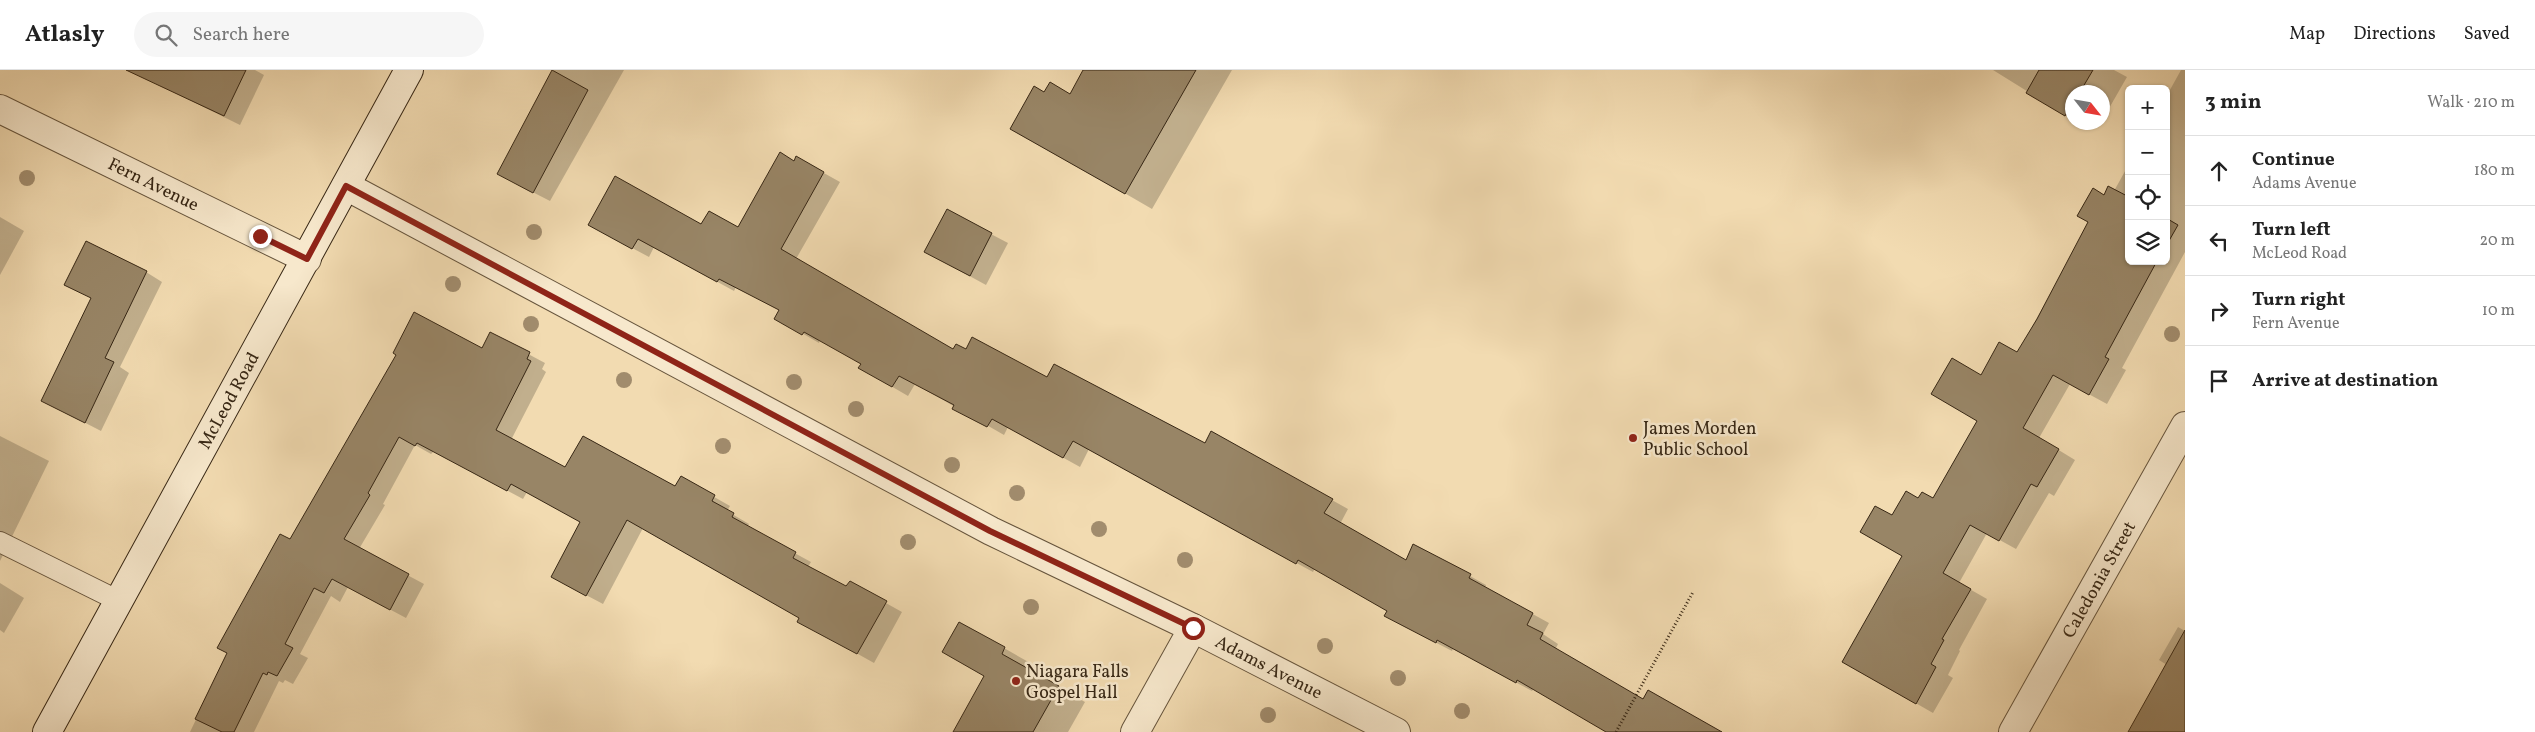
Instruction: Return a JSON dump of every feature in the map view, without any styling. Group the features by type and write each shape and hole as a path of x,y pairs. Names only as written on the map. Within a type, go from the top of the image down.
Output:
{"street":[{"name":"McLeod Road","path":"47,732 410,70"},
{"name":"Fern Avenue","path":"0,109 307,259"},
{"name":"Adams Avenue","path":"346,186 990,531 1193,628 1396,732"},
{"name":"Caledonia Street","path":"2013,732 2185,426"},
{"path":"1135,732 1193,628"}],"lane":[{"path":"0,542 119,601"}],"path":[{"path":"1616,732 1693,592"}],"building":[{"path":"126,70 246,70 224,116"},
{"path":"552,70 588,90 533,193 497,174"},
{"path":"1083,70 1196,70 1125,194 1010,129 1034,86 1044,92 1050,82 1070,94"},
{"path":"2039,70 2093,70 2084,85 2065,85 2065,116 2026,93"},
{"path":"780,152 794,161 796,156 824,172 781,249 953,349 956,344 966,349 972,337 1047,377 1054,364 1205,443 1211,431 1333,499 1324,513 1406,560 1413,544 1471,574 1469,578 1533,613 1527,625 1543,633 1540,639 1643,699 1648,690 1722,732 1606,732 1517,680 1516,683 1437,640 1436,643 1384,616 1387,611 1298,560 1296,564 1073,441 1063,458 992,419 987,427 952,409 954,405 899,376 892,387 858,368 861,364 804,332 802,335 774,319 779,310 719,279 717,282 638,239 632,249 588,225 615,176 701,224 709,211 738,227"},
{"path":"2108,186 2125,195 2125,265 2155,265 2105,357 2109,359 2089,395 2053,375 2023,428 2059,449 2037,487 2031,484 1999,541 1970,525 1943,573 1971,589 1942,639 1944,640 1931,664 1936,667 1916,704 1842,662 1902,556 1860,532 1875,506 1892,515 1906,491 1918,498 1922,492 1933,498 1977,421 1931,394 1952,358 1981,375 1999,342 2017,352 2037,319 2088,222 2077,216 2093,188 2104,195"},
{"path":"947,209 992,233 970,276 924,252"},
{"path":"2170,220 2178,225 2170,239"},
{"path":"86,241 147,271 105,358 114,362 85,423 41,401 91,298 64,285"},
{"path":"414,312 482,348 490,332 530,352 527,359 531,361 496,430 565,467 583,436 675,486 681,476 715,495 712,501 734,513 732,517 796,552 793,558 846,586 850,581 887,601 857,654 797,622 799,618 627,520 586,596 551,577 580,522 511,484 507,491 417,443 415,446 399,437 368,493 370,495 344,539 409,574 390,610 332,579 324,593 314,588 285,644 293,648 277,676 268,672 267,675 263,673 234,732 222,732 195,719 227,653 217,648 280,534 290,539 396,355 393,353"},
{"name":"Niagara Falls Gospel Hall","path":"959,622 1005,647 1002,654 1059,686 1033,732 953,732 984,676 942,652"},
{"path":"2185,630 2185,732 2128,732"}],"place":[{"name":"James Morden Public School","path":"1633,438"},
{"name":"Niagara Falls Gospel Hall","path":"1016,681"}],"route":[{"path":"260,236 307,259 346,186 990,531 1193,628"}]}
